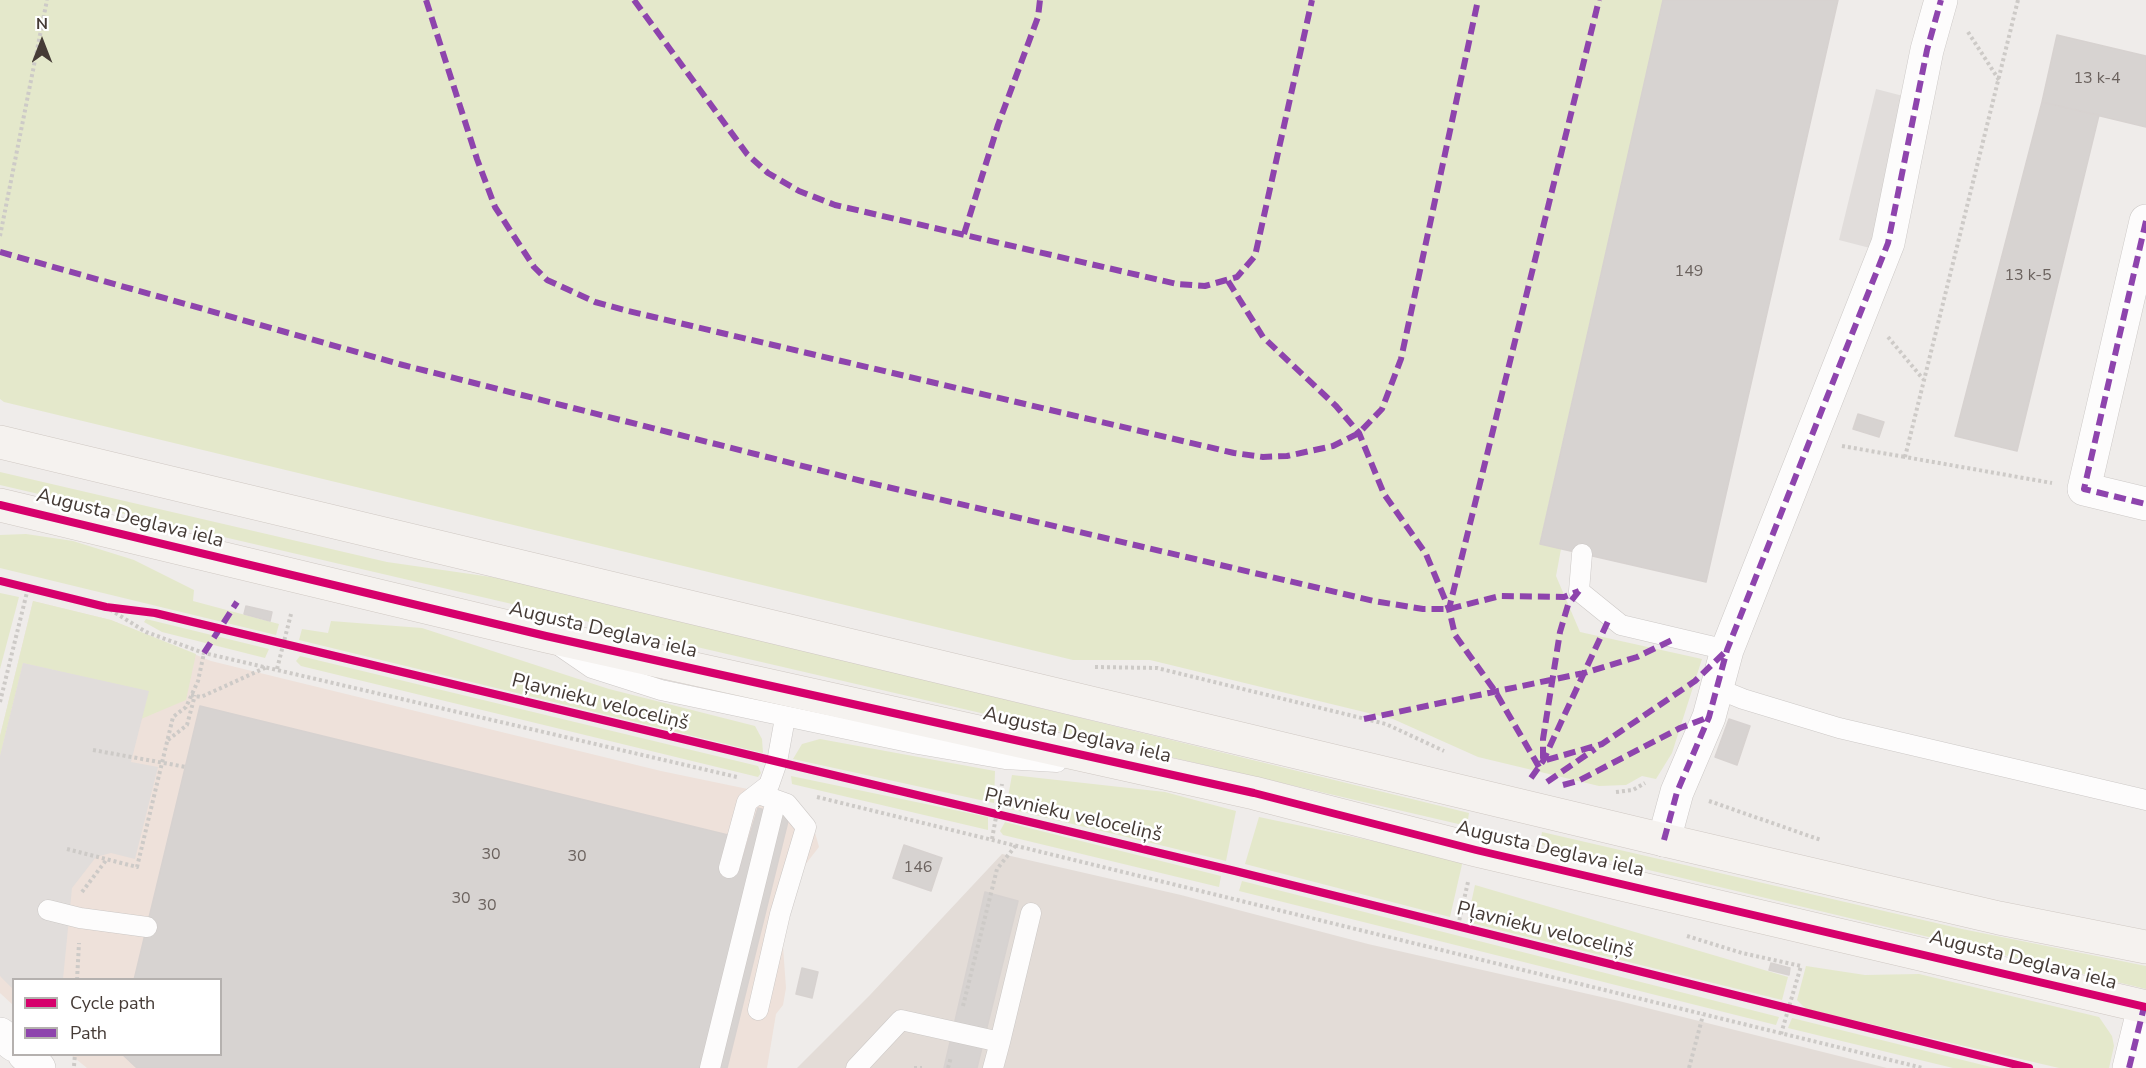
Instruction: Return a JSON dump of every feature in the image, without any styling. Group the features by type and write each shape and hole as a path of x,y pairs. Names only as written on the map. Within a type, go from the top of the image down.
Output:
{"main road":[{"name":"Augusta Deglava iela","path":"0,442 1664,840 1999,918 2146,947"},
{"name":"Augusta Deglava iela","path":"0,505 546,636 1138,766 1476,850 2145,1007"},
{"path":"0,522 66,521"}],"street":[{"path":"1664,840 1677,792 1708,717 1727,650 1808,440 1864,309 1888,243 1927,50 1940,5"},
{"path":"2146,221 2084,489 2146,504"},
{"path":"2129,1068 2145,1007"},
{"path":"0,1034 12,1044"},
{"path":"26,1056 39,1068"}],"lane":[{"path":"1582,554 1579,591 1621,625 1727,650"},
{"path":"546,636 592,668 661,690 785,718 1005,759 1138,766"},
{"path":"1716,688 1743,699 1839,728 2146,800"},
{"path":"710,1068 785,718"},
{"path":"729,868 747,801 768,793"},
{"path":"758,1010 780,914 806,827 787,804 768,793"},
{"path":"48,910 80,918 147,927"},
{"path":"993,1068 1031,913"},
{"path":"856,1068 901,1020 1000,1042"}],"path":[{"path":"0,236 47,0"},
{"path":"1905,457 2018,0"},
{"path":"1940,5 1954,12 1999,80"},
{"path":"1864,309 1924,380"},
{"path":"1808,440 2084,489"},
{"path":"0,580 105,607 125,609"},
{"path":"0,702 28,588"},
{"path":"105,607 146,632 204,653 277,669 768,793 1017,844 1923,1068"},
{"path":"277,669 291,614"},
{"path":"273,641 296,647"},
{"path":"168,740 187,725 204,653"},
{"path":"193,695 201,697 267,667"},
{"path":"67,849 137,867 173,717 186,707 193,695"},
{"path":"93,750 186,767"},
{"path":"992,839 998,815 1005,759"},
{"path":"948,1068 997,869 1017,844"},
{"path":"1458,927 1470,876"},
{"path":"1676,933 1742,954 1801,966 1781,1034"},
{"path":"1778,1006 1801,1011"},
{"path":"1689,1068 1703,1015"},
{"path":"914,1068 921,1068"}],"shaded area":[{"path":"1876,89 1907,97 1870,248 1839,240"},
{"path":"33,601 111,620 211,661 661,771 791,798 810,815 819,847 801,870 782,933 786,988 783,1005 776,1014 767,1068 87,1068 72,1056 222,1056 222,978 12,978 12,1004 0,993 0,736"},
{"path":"23,663 149,691 131,762 158,767 135,859 111,853 96,857 72,888 63,978 12,978 12,988 0,976 0,756"},
{"path":"1002,854 1181,895 1368,944 1619,1001 1887,1068 797,1068 870,995"}],"green space":[{"path":"0,0 1663,0 1540,543 1561,549 1556,576 1580,632 1702,659 1672,753 1656,779 1642,776 1626,785 1599,786 1478,757 1393,719 1150,660 1073,660 4,402 0,399"},
{"path":"0,472 387,562 526,582 1469,813 1467,826 0,485"},
{"path":"26,534 73,541 134,560 194,590 193,601 279,624 276,635 0,568 0,535"},
{"path":"0,593 19,597 0,669"},
{"path":"33,601 111,620 196,654 186,700 141,719 148,692 23,663 0,756 0,736"},
{"path":"146,619 269,649 265,658 162,632 144,622"},
{"path":"331,621 422,628 609,689 755,726 762,739 763,753 299,640 302,629 328,633"},
{"path":"300,656 758,766 761,773 758,777 301,666 296,661"},
{"path":"820,739 995,771 994,803 793,759 802,744"},
{"path":"1012,775 1165,792 1236,811 1226,861 1006,808"},
{"path":"791,776 988,817 988,830 792,784"},
{"path":"1259,817 1463,860 1450,917 1245,864"},
{"path":"1005,822 1221,876 1219,887 1003,835 1000,831"},
{"path":"1542,832 1962,929 2146,966 2146,989 1540,844"},
{"path":"1242,881 1779,1017 1776,1025 1239,891"},
{"path":"1475,885 1788,977 1782,1000 1467,922"},
{"path":"1806,966 1865,975 1919,974 2099,1017 2112,1036 2114,1046 2109,1068 2059,1068 1806,1009 1797,1000"},
{"path":"1792,1018 1995,1068 1953,1068 1788,1028"}],"building":[{"path":"1663,0 1838,0 1706,582 1540,544"},
{"path":"2057,35 2146,56 2146,127 2042,102"},
{"path":"2042,102 2099,115 2017,451 1955,436"},
{"path":"1858,414 1884,422 1879,437 1853,429"},
{"path":"246,606 272,612 270,621 244,614"},
{"path":"200,706 728,835 721,866 739,871 758,808 789,817 727,1068 137,1068 124,1056 222,1056 222,978 134,978"},
{"path":"1729,719 1750,726 1737,765 1715,757"},
{"path":"904,845 942,858 931,891 893,878"},
{"path":"985,892 1018,901 977,1068 944,1068"},
{"path":"1771,963 1790,968 1789,975 1769,970"},
{"path":"802,968 818,972 812,998 796,994"}],"marked path":[{"path":"426,0 477,159 495,207 534,267 547,280 595,302 628,311 1234,453 1263,457 1287,456 1333,446 1359,433 1382,409 1401,359 1478,0"},
{"path":"634,0 747,154 768,173 799,191 835,205 1177,284 1205,286 1237,277 1255,256 1312,0"},
{"path":"964,234 998,125 1038,17 1040,0"},
{"path":"1539,767 1495,691 1455,635 1449,609 1599,0"},
{"path":"1664,840 1677,792 1709,717 1727,650 1888,243 1927,50 1941,0"},
{"path":"2146,221 2084,489 2146,504"},
{"path":"0,252 403,365 866,482 1374,601 1423,609 1449,609 1500,596 1564,597 1579,591"},
{"path":"1228,281 1263,337 1336,406 1359,433 1384,494 1426,554 1449,609"},
{"path":"1579,591 1568,605 1560,632 1543,739 1543,761 1602,744 1695,681 1725,652"},
{"path":"204,653 237,602"},
{"path":"1531,778 1543,761 1610,617"},
{"path":"1364,719 1584,673 1637,657 1674,639"},
{"path":"1563,785 1578,781 1680,728 1709,717"},
{"path":"1547,782 1595,749"},
{"path":"2129,1068 2144,1007"}],"cycle path":[{"path":"0,505 546,636 1254,793 1476,850 2146,1007"},
{"name":"Pļavnieku veloceliņš","path":"0,581 106,607 155,613 1235,871 2029,1068"}]}
